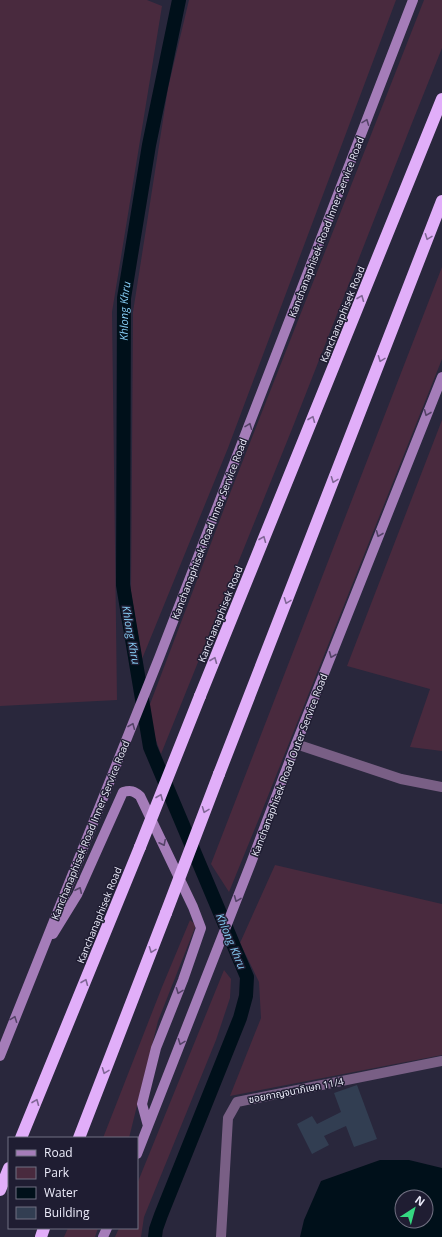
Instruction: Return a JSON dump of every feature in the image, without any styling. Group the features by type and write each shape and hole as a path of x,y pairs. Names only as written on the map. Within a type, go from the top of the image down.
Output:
{"highway":[{"name":"Kanchanaphisek Road","path":"21,1137 442,99"},
{"path":"79,1137 442,201"},
{"path":"0,1190 8,1170"}],"main road":[{"name":"Kanchanaphisek Road Inner Service Road","path":"0,1056 159,658 413,0"},
{"name":"Kanchanaphisek Road Outer Service Road","path":"138,1151 296,744 442,377"},
{"path":"38,960 77,895 124,792 129,790 133,791 140,796 143,802 193,907 201,928 183,980 156,1048 142,1104 148,1126"}],"street":[{"path":"296,744 402,779 442,787"},
{"name":"ซอยกาญจนาภิเษก 11/4","path":"221,1237 228,1118 237,1102 442,1061"}],"green space":[{"path":"0,0 147,0 162,6 112,312 117,700 0,706"},
{"path":"189,0 396,0 228,448 142,659 131,592 133,312 168,88"},
{"path":"424,0 442,0 442,48 292,429 161,754 147,712 227,501"},
{"path":"442,267 442,359 229,892 211,864"},
{"path":"442,420 442,751 410,747 430,689 347,666"},
{"path":"275,865 442,904 442,1055 230,1096 261,1018 259,982 240,943"},
{"path":"190,920 196,925 158,1021 129,1137 103,1137"},
{"path":"224,970 231,979 230,998 216,1040 144,1217 141,1237 115,1237 119,1229 138,1229 138,1182"},
{"path":"68,1229 98,1229 95,1237 64,1237"}],"water":[{"path":"380,1160 409,1160 442,1168 442,1237 300,1237 304,1220 321,1181"}],"building":[{"path":"357,1085 377,1139 354,1147 346,1126 324,1136 329,1145 312,1154 297,1124 312,1116 317,1124 341,1112 334,1093"}],"waterway":[{"name":"Khlong Khru","path":"155,1237 161,1215 240,1018 246,996 247,977 150,747 123,585 124,298 149,145 179,0"}]}
